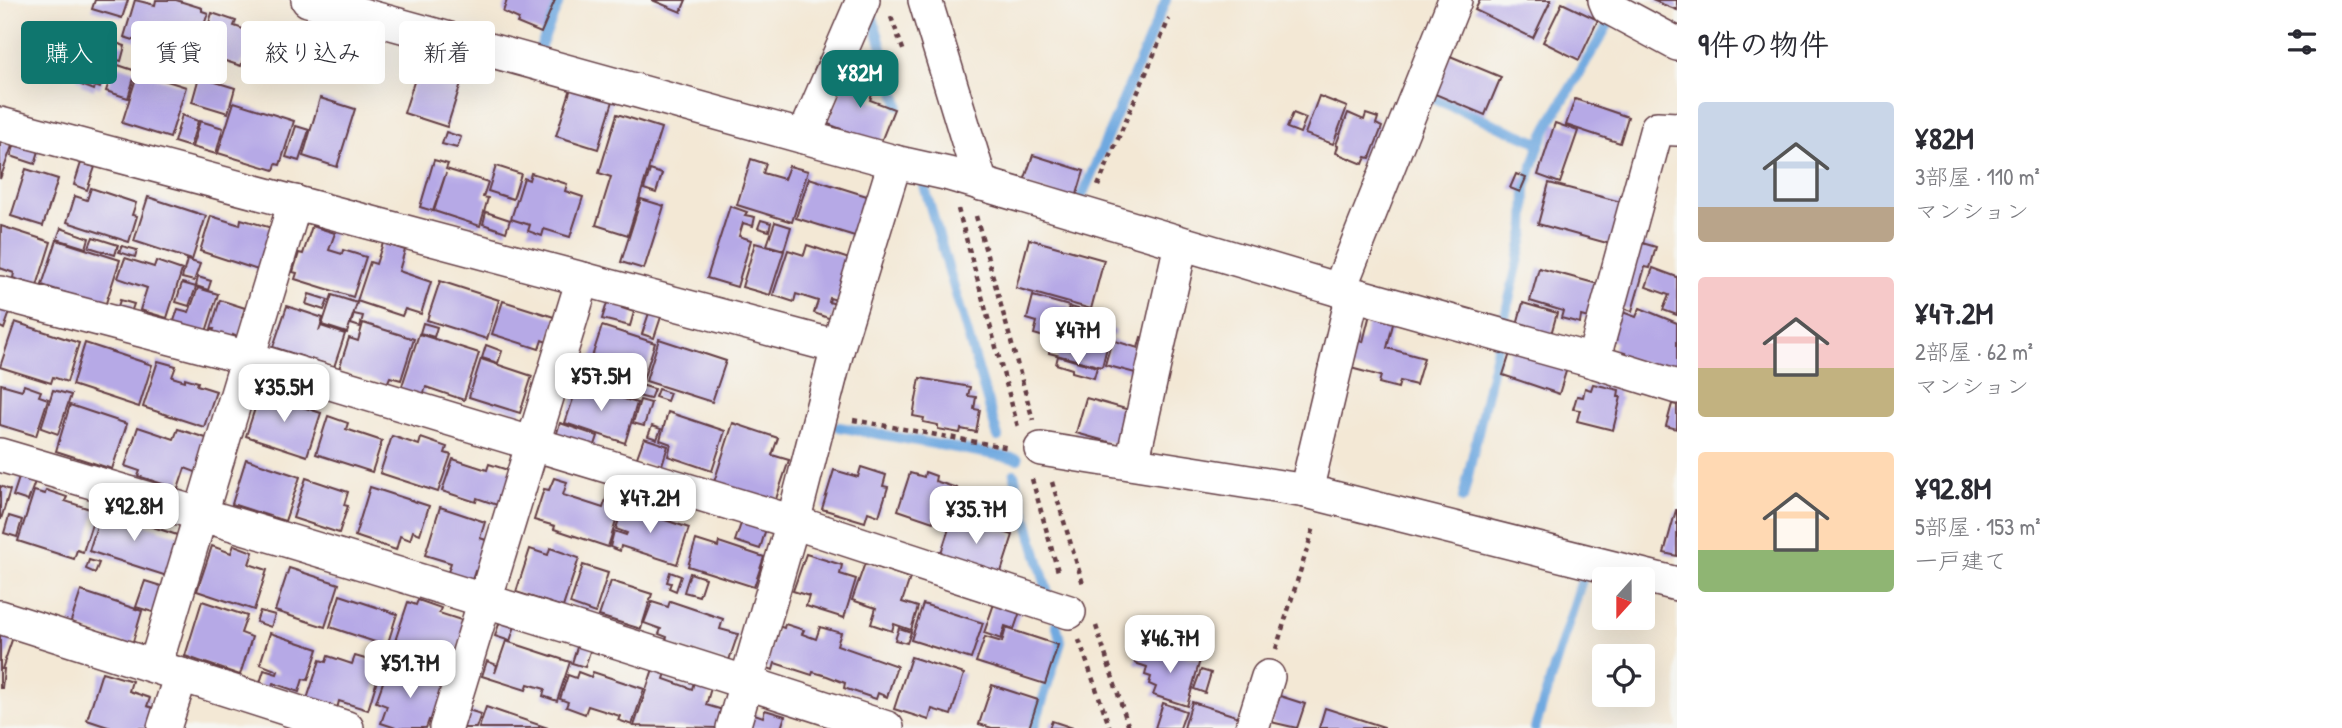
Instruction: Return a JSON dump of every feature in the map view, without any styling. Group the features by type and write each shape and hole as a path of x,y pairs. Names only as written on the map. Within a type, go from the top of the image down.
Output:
{"street":[{"path":"307,0 965,179 1677,387"},
{"path":"925,0 965,179"},
{"path":"1306,491 1346,292 1455,0"},
{"path":"1605,0 1608,7 1677,44"},
{"path":"804,137 876,6"},
{"path":"0,124 838,347"},
{"path":"1593,361 1657,128 1677,129"},
{"path":"733,728 793,522 838,347 895,162"},
{"path":"164,728 168,671 201,514 295,202"},
{"path":"1132,463 1181,244"},
{"path":"446,728 583,279"},
{"path":"0,293 248,358 1083,608"},
{"path":"1026,453 1132,463 1306,491 1677,584"},
{"path":"0,454 485,601 887,728"},
{"path":"0,617 347,728"},
{"path":"1252,728 1268,677"}],"path":[{"path":"876,6 908,62"},
{"path":"1086,215 1169,19"},
{"path":"965,179 1026,453 1129,728"},
{"path":"965,179 1026,453 1083,608 1110,728"},
{"path":"821,415 1026,453"},
{"path":"1268,677 1316,523"}],"building":[{"path":"95,0 128,0 122,18 92,9"},
{"path":"135,0 155,5 156,0 176,0 202,8 202,11 208,13 205,21 131,21 131,39 124,37"},
{"path":"507,0 555,0 541,33 517,23 519,19 503,12"},
{"path":"652,0 686,0 681,12"},
{"path":"1480,0 1551,0 1533,38 1475,10"},
{"path":"1652,0 1677,0 1677,10"},
{"path":"1562,3 1598,20 1579,60 1543,42"},
{"path":"212,13 236,21 234,26 241,28 241,66 227,62 227,21 210,21"},
{"path":"117,43 125,46 121,61 117,60"},
{"path":"1450,56 1501,77 1485,115 1435,94"},
{"path":"117,65 131,69 132,84 128,98 106,91 108,84 117,84"},
{"path":"851,65 864,70 858,86 873,92 870,100 894,109 880,144 828,124"},
{"path":"101,84 100,88 95,86 94,90 81,85"},
{"path":"134,84 176,84 186,87 170,138 122,123"},
{"path":"197,84 222,84 235,88 228,113 192,102"},
{"path":"413,84 461,84 447,127 404,113"},
{"path":"572,85 614,98 598,149 556,136"},
{"path":"1319,96 1347,107 1333,144 1305,134"},
{"path":"320,98 355,109 337,167 303,156"},
{"path":"1575,99 1628,117 1620,143 1566,125"},
{"path":"234,102 294,121 280,165 276,164 274,170 218,153"},
{"path":"1293,113 1306,118 1300,133 1287,128"},
{"path":"1348,113 1364,120 1366,114 1378,118 1376,124 1382,127 1370,158 1366,157 1363,164 1336,153 1336,145"},
{"path":"617,114 661,128 628,235 596,225 611,177 599,173"},
{"path":"182,115 198,121 190,147 174,142"},
{"path":"200,121 223,128 216,154 192,147"},
{"path":"1555,123 1578,131 1560,183 1538,175"},
{"path":"296,126 309,130 299,161 286,157"},
{"path":"446,132 461,137 457,148 442,144"},
{"path":"1,142 12,146 0,179 0,147"},
{"path":"15,143 39,151 35,164 11,156"},
{"path":"1033,155 1084,171 1075,201 1023,184"},
{"path":"751,159 766,164 763,173 784,179 789,166 808,171 792,222 737,205"},
{"path":"434,160 448,164 446,169 488,182 483,197 488,198 480,226 434,211 446,173 433,211 420,207"},
{"path":"81,163 95,167 87,190 74,185"},
{"path":"496,166 521,174 513,199 488,191"},
{"path":"26,169 58,179 43,226 11,216"},
{"path":"650,170 662,174 656,193 644,189"},
{"path":"531,173 567,184 565,191 583,197 570,237 544,229 542,236 528,231 530,225 511,219 524,178 529,180"},
{"path":"1516,174 1526,178 1520,192 1510,188"},
{"path":"809,178 870,197 858,237 796,218"},
{"path":"1549,183 1625,203 1614,245 1538,224"},
{"path":"91,188 136,203 132,215 137,216 129,242 67,222 75,196 87,200"},
{"path":"148,197 206,216 192,260 134,241"},
{"path":"641,199 664,206 644,269 621,262"},
{"path":"730,206 747,212 745,215 755,217 753,226 743,223 739,236 751,240 737,287 707,278"},
{"path":"486,212 510,220 506,232 483,224"},
{"path":"211,216 240,225 241,219 275,229 261,271 200,251"},
{"path":"761,220 771,223 769,231 758,228"},
{"path":"775,222 791,227 784,250 767,245"},
{"path":"1,226 51,242 37,286 13,278 14,273 0,268"},
{"path":"312,226 335,233 329,250 342,254 343,250 366,257 353,297 295,279 297,273 293,272 299,253 303,254"},
{"path":"61,228 89,238 86,248 57,239"},
{"path":"93,237 118,245 115,255 89,247"},
{"path":"1029,239 1104,260 1091,309 1016,288"},
{"path":"57,240 120,260 105,306 42,285"},
{"path":"1632,240 1656,247 1650,268 1645,267 1632,311 1614,305"},
{"path":"383,243 405,250 399,271 431,282 421,314 405,309 402,316 357,301 370,262 376,264"},
{"path":"755,243 784,251 770,295 742,287"},
{"path":"807,245 849,259 845,303 830,298 829,302 836,304 831,319 814,313 818,301 796,294 794,302 773,295 788,250 804,255"},
{"path":"122,246 137,250 135,257 119,252"},
{"path":"125,258 154,267 156,261 182,270 167,318 140,310 147,288 118,278"},
{"path":"187,260 200,264 194,281 182,278"},
{"path":"1539,268 1605,286 1596,320 1581,316 1580,323 1561,318 1563,311 1530,301"},
{"path":"1653,268 1677,277 1677,315 1663,310 1669,295 1646,287"},
{"path":"198,277 211,281 208,290 196,286"},
{"path":"440,281 499,300 487,339 427,320"},
{"path":"182,283 196,287 189,306 176,302"},
{"path":"198,288 218,294 206,332 172,327 178,309 189,312"},
{"path":"309,294 328,300 324,310 306,304"},
{"path":"332,295 357,303 347,333 322,325"},
{"path":"1033,296 1069,306 1063,330 1054,327 1051,339 1034,334 1037,322 1027,319"},
{"path":"609,297 624,301 622,308 634,312 630,326 602,319"},
{"path":"120,300 134,304 129,318 116,313"},
{"path":"220,300 245,308 239,338 233,335 230,344 211,337"},
{"path":"503,301 557,318 549,343 542,340 539,349 492,334"},
{"path":"1523,303 1557,313 1550,338 1516,328"},
{"path":"287,306 323,318 319,331 321,326 345,334 334,367 273,347"},
{"path":"1071,307 1088,312 1085,323 1068,318"},
{"path":"0,308 10,312 4,329 0,327"},
{"path":"1640,308 1677,323 1677,371 1611,354 1616,342 1606,338 1617,310 1636,317"},
{"path":"649,313 661,317 654,338 642,334"},
{"path":"354,314 363,316 360,327 351,324"},
{"path":"1370,314 1394,320 1387,348 1424,358 1416,385 1400,381 1398,388 1379,383 1381,376 1343,366 1351,339 1363,342"},
{"path":"1067,321 1087,326 1088,322 1116,330 1114,336 1110,335 1102,367 1049,353 1055,329 1065,331"},
{"path":"15,322 79,343 67,382 53,377 51,383 0,367"},
{"path":"363,323 414,339 401,380 390,377 387,384 339,369 349,338 358,341"},
{"path":"423,323 437,327 434,337 420,333"},
{"path":"602,326 655,343 643,380 590,363"},
{"path":"419,334 479,353 464,400 426,387 422,398 400,392"},
{"path":"1141,337 1153,340 1143,375 1105,365 1112,340 1138,348"},
{"path":"659,339 726,361 712,402 646,381"},
{"path":"85,343 152,365 139,407 72,385"},
{"path":"486,345 502,351 498,363 482,358"},
{"path":"1512,347 1568,365 1559,394 1503,375"},
{"path":"1058,356 1097,367 1094,378 1056,364"},
{"path":"481,359 532,376 520,413 469,397"},
{"path":"158,361 176,366 172,377 198,382 197,385 216,391 204,427 143,407"},
{"path":"604,372 618,376 615,385 601,380"},
{"path":"623,376 638,380 634,391 620,386"},
{"path":"920,378 970,387 968,396 976,397 974,409 980,410 976,432 961,429 960,433 938,429 938,425 923,422 924,418 913,416"},
{"path":"279,380 293,385 288,399 274,395"},
{"path":"1,384 22,390 24,385 41,391 39,396 48,399 36,436 0,425"},
{"path":"578,384 637,403 625,443 565,423"},
{"path":"1593,384 1619,390 1618,397 1621,397 1613,430 1577,421 1580,410 1573,409 1577,396 1583,397 1585,388 1591,390"},
{"path":"641,385 654,389 650,399 638,396"},
{"path":"658,389 670,393 667,401 655,397"},
{"path":"53,390 71,395 58,434 41,428"},
{"path":"260,393 321,413 307,456 246,436"},
{"path":"1086,398 1133,411 1124,446 1076,433"},
{"path":"640,400 651,403 644,426 633,423"},
{"path":"1672,404 1677,405 1677,429 1666,426"},
{"path":"70,405 127,424 112,469 56,451"},
{"path":"668,412 725,431 712,471 668,456 671,444 660,440"},
{"path":"328,416 348,423 346,429 382,441 372,472 316,454"},
{"path":"560,423 598,436 594,448 556,436"},
{"path":"733,423 778,438 772,455 789,460 775,502 714,482"},
{"path":"652,426 661,429 657,439 648,436"},
{"path":"138,427 174,439 178,429 209,439 198,473 185,468 178,489 138,476 140,471 125,466"},
{"path":"392,436 419,445 421,438 447,447 445,453 451,455 438,492 380,473"},
{"path":"644,438 668,446 661,468 636,460"},
{"path":"246,459 300,477 285,521 232,504"},
{"path":"453,459 487,470 489,464 514,472 503,507 477,498 476,502 442,491"},
{"path":"861,467 886,475 883,486 888,487 879,516 868,512 865,522 822,509 834,470 858,477"},
{"path":"21,472 37,476 28,501 13,496"},
{"path":"925,472 936,476 935,481 957,488 948,517 936,513 933,522 898,510 910,473 924,477"},
{"path":"306,478 348,492 344,505 348,506 339,533 293,518"},
{"path":"554,478 567,482 563,495 603,508 610,487 625,492 608,547 534,520 544,489 549,490"},
{"path":"632,481 678,496 670,520 624,505"},
{"path":"0,486 10,490 1,519 0,519"},
{"path":"370,487 429,506 420,534 413,531 410,540 400,536 396,550 355,536"},
{"path":"46,490 67,497 65,501 96,511 83,552 77,550 74,559 18,541 34,491 45,494"},
{"path":"987,503 1017,513 1010,533 981,523"},
{"path":"623,506 689,528 677,564 621,546 620,551 610,547 614,531 626,535 627,533 616,529"},
{"path":"440,507 485,522 480,538 495,543 485,575 475,571 472,580 448,572 451,563 425,555"},
{"path":"102,510 180,536 167,576 89,551"},
{"path":"1677,510 1677,556 1664,553"},
{"path":"9,516 22,520 17,537 4,533"},
{"path":"953,516 1013,535 1000,575 940,556"},
{"path":"743,518 767,525 760,549 735,541"},
{"path":"696,540 718,547 719,542 764,557 754,587 688,566"},
{"path":"234,545 253,552 249,564 267,570 254,610 197,591 212,546 231,553"},
{"path":"550,548 579,558 563,607 516,592 530,549 548,555"},
{"path":"806,554 842,565 840,574 856,579 844,618 806,606 809,596 793,591"},
{"path":"89,560 99,563 95,573 86,569"},
{"path":"865,563 910,578 902,602 918,607 911,630 894,624 892,631 871,624 876,608 852,600"},
{"path":"583,565 608,573 595,613 570,604"},
{"path":"289,568 339,584 325,627 275,611"},
{"path":"670,572 681,576 676,591 669,588 671,583 667,582"},
{"path":"690,573 705,578 699,596 684,592"},
{"path":"145,581 164,587 156,613 136,607"},
{"path":"611,581 652,594 641,629 599,616"},
{"path":"81,591 142,611 132,645 70,624"},
{"path":"340,595 397,614 387,646 330,627"},
{"path":"996,598 1022,606 1014,629 1005,626 1001,639 984,633"},
{"path":"418,600 441,608 439,613 467,622 452,669 392,650 408,602 416,605"},
{"path":"202,601 247,616 241,633 252,637 240,675 185,656"},
{"path":"670,601 723,619 720,629 738,634 728,663 665,643 667,637 659,634 661,629 644,623 652,602 668,607"},
{"path":"923,604 983,623 971,659 911,640"},
{"path":"260,611 275,615 271,627 256,622"},
{"path":"503,612 518,617 510,641 495,636"},
{"path":"1143,623 1161,629 1159,634 1163,635 1157,654 1133,647"},
{"path":"785,624 804,630 802,634 816,639 820,627 841,633 837,645 897,666 887,697 878,693 876,699 844,688 845,683 813,672 812,675 775,663 773,670 765,667 778,626 784,628"},
{"path":"899,628 911,632 907,643 895,640"},
{"path":"1006,628 1058,645 1045,684 976,662 985,637 1002,642"},
{"path":"0,632 13,637 2,669 2,688 0,688"},
{"path":"270,633 318,649 308,680 303,679 299,692 273,683 271,689 259,686 264,670 277,674 278,671 260,664"},
{"path":"506,641 570,662 557,701 543,696 545,689 528,684 526,690 482,676 487,661 497,665 495,673"},
{"path":"579,641 592,645 585,667 572,663"},
{"path":"1160,649 1200,660 1187,706 1153,695 1156,687 1149,684 1151,677 1145,675 1147,667 1135,663 1139,650 1158,656"},
{"path":"328,656 352,664 355,656 382,664 368,710 339,701 337,709 307,699 320,660 326,662"},
{"path":"911,657 964,674 951,715 932,709 929,720 894,709"},
{"path":"654,666 667,670 664,679 692,689 694,682 711,688 706,705 723,710 717,728 634,726"},
{"path":"388,668 448,687 437,722 429,720 426,728 396,728 381,723 387,706 376,702"},
{"path":"1201,670 1211,673 1205,693 1194,689"},
{"path":"102,672 132,681 129,691 150,698 147,706 157,709 151,728 111,728 87,720"},
{"path":"578,672 591,677 593,672 644,689 632,725 618,720 620,716 588,706 585,714 566,707 568,702 560,699 568,675 576,678"},
{"path":"992,685 1038,700 1029,728 992,728 979,724"},
{"path":"1280,696 1305,704 1297,728 1271,722"},
{"path":"1192,702 1239,717 1235,728 1184,728"},
{"path":"1163,703 1186,711 1180,728 1155,728"},
{"path":"486,707 548,728 479,728"},
{"path":"1325,708 1384,727 1384,728 1319,728"},
{"path":"468,710 481,714 476,728 462,728"},
{"path":"765,710 785,716 781,728 747,728 752,713 763,717"},
{"path":"1052,721 1073,728 1049,728"}],"waterway":[{"path":"538,53 560,0"},
{"path":"1078,205 1166,0"},
{"path":"873,18 899,105"},
{"path":"1503,325 1525,232 1526,187 1540,143 1608,25"},
{"path":"1427,96 1540,143"},
{"path":"929,184 923,182 998,437"},
{"path":"1463,498 1498,344"},
{"path":"839,427 1018,459"},
{"path":"1014,474 1047,590"},
{"path":"1535,728 1584,574"},
{"path":"1034,728 1061,642 1056,624"}]}
